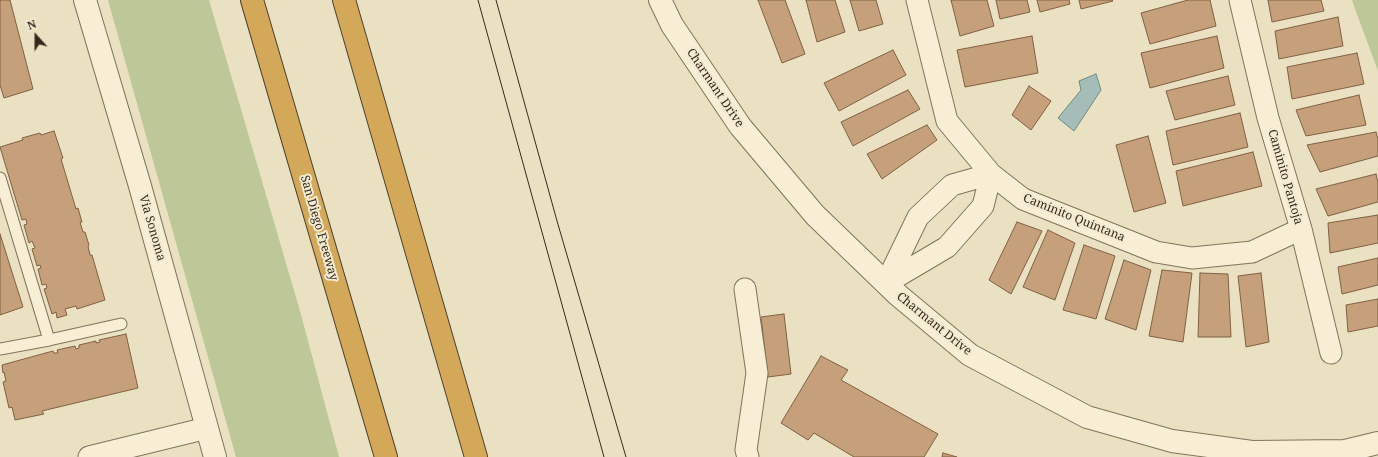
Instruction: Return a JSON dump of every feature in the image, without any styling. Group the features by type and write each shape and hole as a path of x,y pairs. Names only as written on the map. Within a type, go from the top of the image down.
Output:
{"highway":[{"name":"San Diego Freeway","path":"252,0 386,457"},
{"path":"344,0 476,457"}],"street":[{"name":"Via Sonoma","path":"84,0 140,186 215,457"},
{"name":"Charmant Drive","path":"660,0 672,25 740,126 815,214 898,295 970,355 1087,417 1172,441 1252,452 1285,454 1345,451 1378,443"},
{"name":"Caminito Quintana","path":"917,0 947,121 991,174 1023,199 1156,252 1192,258 1252,252 1301,229"},
{"name":"Caminito Pantoja","path":"1240,0 1268,118 1301,229 1332,353"},
{"path":"991,174 983,206 947,246 886,283 918,217 952,185 991,174"},
{"path":"745,289 756,373 746,450 748,457"},
{"path":"89,457 207,428"}],"lane":[{"path":"0,178 49,340"},
{"path":"0,349 121,324"}],"green space":[{"path":"108,0 209,0 300,311 339,457 236,457"},
{"path":"1352,0 1378,0 1378,71 1355,9"}],"water":[{"path":"1096,74 1101,90 1074,131 1058,118 1081,90 1079,81"}],"building":[{"path":"0,0 10,0 33,89 4,98 0,85"},
{"path":"758,0 785,0 805,54 782,63"},
{"path":"806,0 835,0 845,32 817,42"},
{"path":"850,0 876,0 883,24 859,31"},
{"path":"951,0 987,0 994,26 960,36"},
{"path":"996,0 1027,0 1030,12 1000,19"},
{"path":"1037,0 1069,0 1070,4 1040,12"},
{"path":"1079,0 1112,0 1113,1 1081,9"},
{"path":"1188,0 1210,0 1216,26 1150,44 1141,13"},
{"path":"1268,0 1321,0 1324,11 1272,22"},
{"path":"1338,17 1343,46 1279,59 1275,31"},
{"path":"1032,36 1038,73 965,87 957,50"},
{"path":"1217,36 1224,68 1150,88 1141,53"},
{"path":"893,50 906,75 839,111 824,83"},
{"path":"1357,53 1364,84 1292,99 1287,67"},
{"path":"1228,76 1235,105 1175,120 1166,91"},
{"path":"1029,86 1051,101 1031,130 1012,115"},
{"path":"908,90 920,109 853,146 841,122"},
{"path":"1359,95 1366,125 1306,136 1296,110"},
{"path":"1240,113 1248,147 1173,165 1166,131"},
{"path":"927,125 937,140 882,179 867,154"},
{"path":"54,131 63,158 61,159 76,209 78,208 82,222 80,222 83,232 85,232 90,255 92,255 105,300 77,309 76,306 65,309 67,315 57,318 56,312 52,314 44,289 47,288 46,284 42,285 38,269 41,268 40,265 37,266 32,249 35,248 32,241 29,243 24,225 27,224 26,219 22,220 0,147 23,140 22,138"},
{"path":"1376,132 1378,139 1378,156 1320,172 1307,145"},
{"path":"1148,136 1166,203 1134,212 1116,145"},
{"path":"1253,152 1262,186 1183,206 1176,171"},
{"path":"1376,174 1378,182 1378,202 1328,216 1316,189"},
{"path":"1378,215 1378,243 1330,253 1328,223"},
{"path":"1017,222 1042,231 1011,294 989,280"},
{"path":"1048,230 1075,243 1055,300 1023,287"},
{"path":"0,234 23,307 0,315"},
{"path":"1084,245 1115,256 1096,319 1063,310"},
{"path":"1378,258 1378,285 1342,294 1338,267"},
{"path":"1124,260 1151,270 1136,330 1105,319"},
{"path":"1162,270 1192,273 1183,342 1149,336"},
{"path":"1200,273 1228,274 1231,337 1198,337"},
{"path":"1261,273 1269,342 1246,347 1238,276"},
{"path":"1378,299 1378,326 1348,332 1346,305"},
{"path":"784,314 791,374 768,377 761,317"},
{"path":"126,334 138,388 42,411 44,414 15,420 12,407 9,408 3,382 6,381 2,365 53,351 54,353 58,353 57,350 75,346 76,349 79,348 79,345 96,341 96,343 100,342 99,340"},
{"path":"821,356 848,370 841,380 938,434 924,457 854,457 814,433 808,440 781,423"},
{"path":"943,453 957,457 942,457"}],"tram line":[{"path":"478,0 604,457"},
{"path":"496,0 557,221 626,457"}]}
